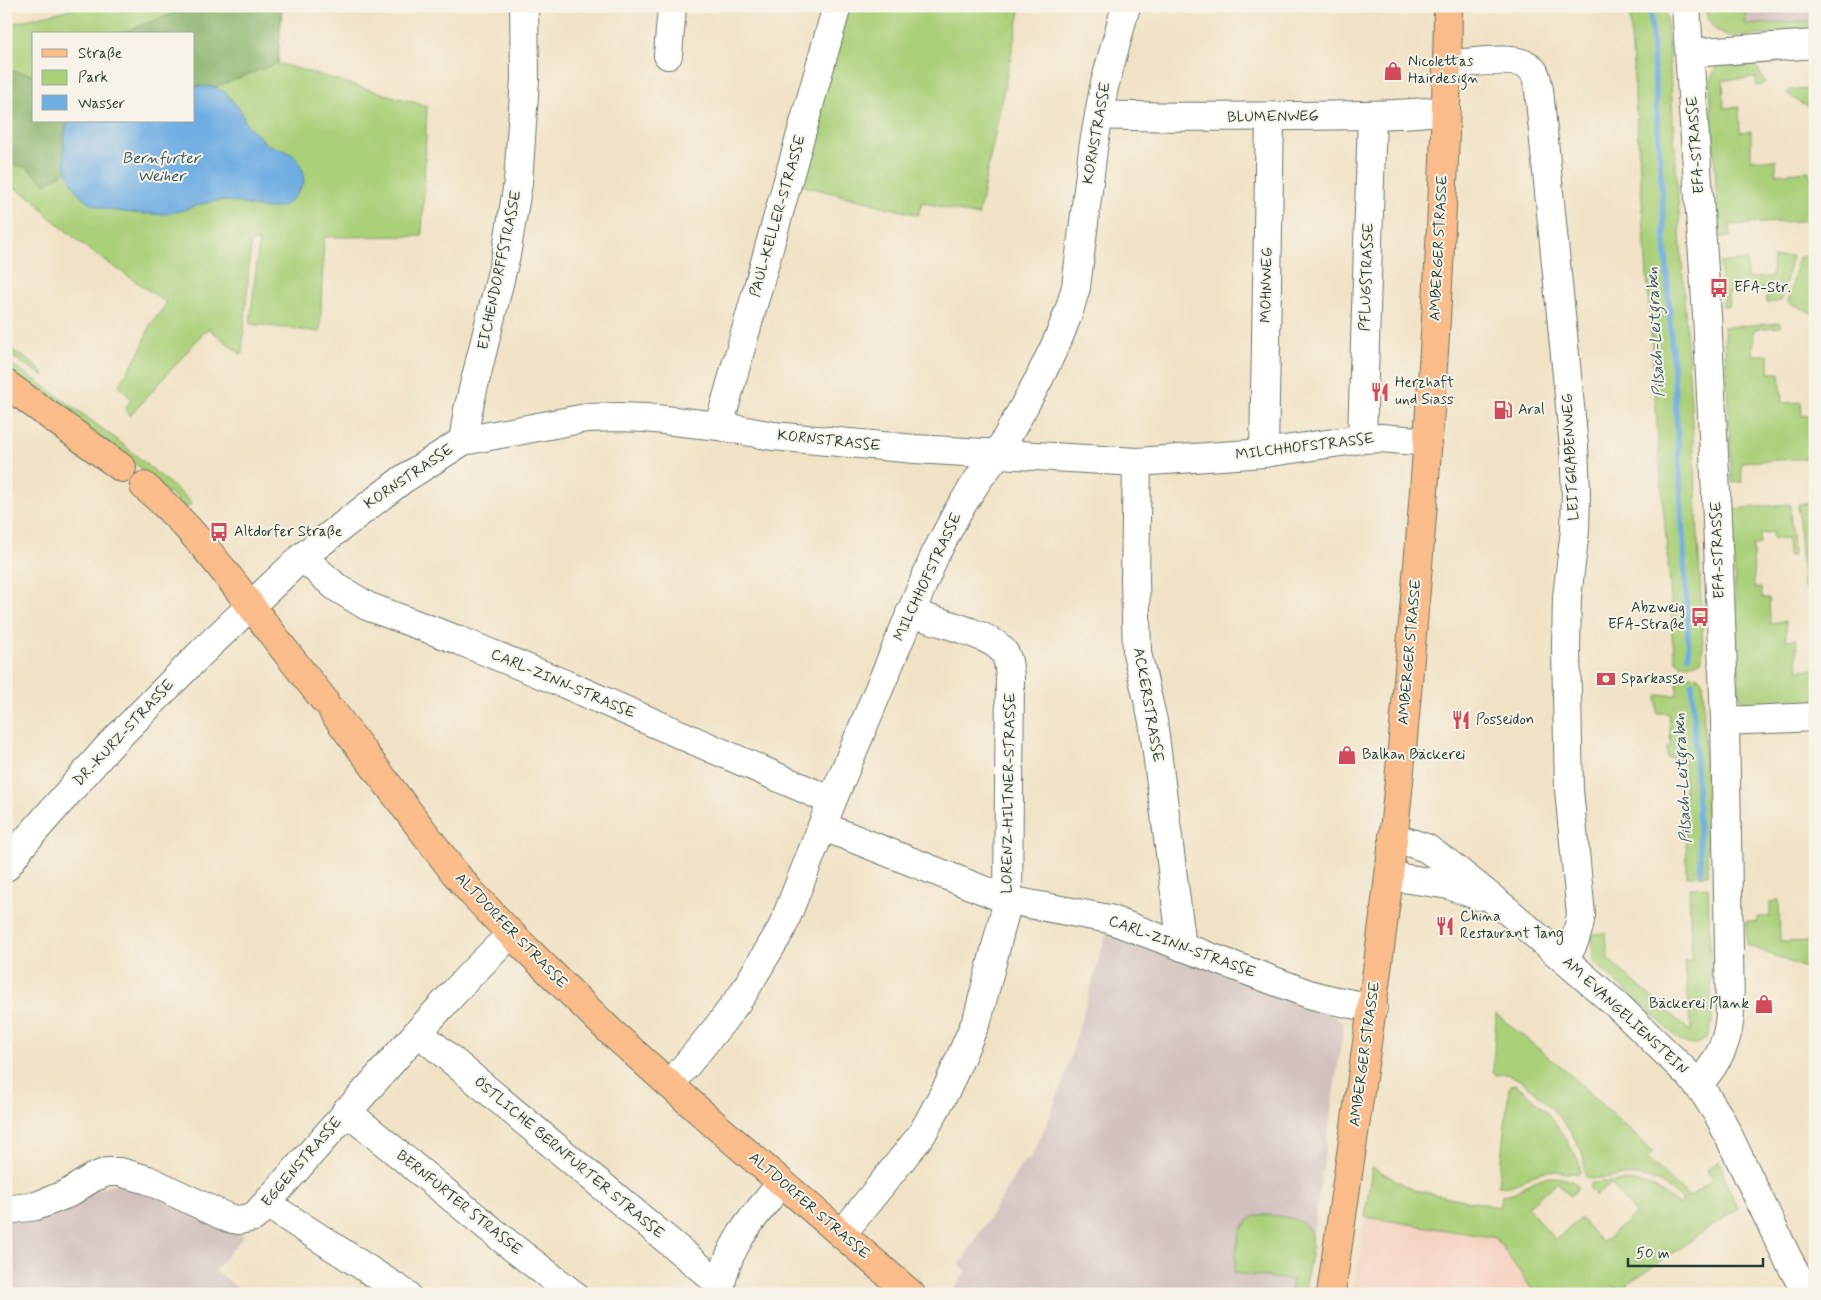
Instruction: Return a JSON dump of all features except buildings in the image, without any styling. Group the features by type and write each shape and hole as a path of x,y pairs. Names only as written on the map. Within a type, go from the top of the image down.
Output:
{"main road":[{"name":"AMBERGER STRASSE","path":"1331,1294 1373,1008 1393,838 1428,442 1446,110 1448,6"},
{"name":"ALTDORFER STRASSE","path":"6,384 122,468"},
{"name":"ALTDORFER STRASSE","path":"144,486 186,525 329,706 471,892 592,1013 670,1085 911,1294"}],"street":[{"name":"EICHENDORFFSTRASSE","path":"463,441 468,410 506,255 518,183 525,79 524,6"},
{"path":"668,55 672,6"},
{"name":"PAUL-KELLER-STRASSE","path":"719,426 837,6"},
{"name":"KORNSTRASSE","path":"251,606 302,557 402,480 463,441 586,418 617,416 719,426 773,436 915,449 997,454 1039,379 1070,311 1076,287 1091,159 1104,87 1126,6"},
{"name":"EFA-STRASSE","path":"1686,6 1707,315 1725,722 1730,1019 1724,1048 1714,1065 1698,1085"},
{"path":"1690,52 1815,44"},
{"name":"LEITGRABENWEG","path":"1447,64 1495,61 1523,63 1531,68 1536,76 1539,90 1574,447 1576,493 1575,530 1567,597 1566,647 1569,790 1581,914 1576,938 1564,960"},
{"name":"BLUMENWEG","path":"1099,115 1174,118 1270,117 1372,115 1446,110"},
{"name":"PFLUGSTRASSE","path":"1362,439 1372,115"},
{"name":"MOHNWEG","path":"1264,453 1270,117"},
{"name":"MILCHHOFSTRASSE","path":"670,1085 742,995 782,928 832,801 935,555 958,511 997,454 1137,462 1264,453 1362,439 1381,438 1428,442"},
{"name":"ACKERSTRASSE","path":"1137,462 1135,580 1137,653 1153,720 1182,947"},
{"name":"ALTDORFER STRASSE","path":"122,468 144,486"},
{"name":"CARL-ZINN-STRASSE","path":"302,557 336,587 368,606 458,640 565,684 832,801"},
{"name":"DR.-KURZ-STRASSE","path":"6,867 23,844 109,746 202,652 251,606"},
{"name":"LORENZ-HILTNER-STRASSE","path":"842,1234 922,1134 948,1086 978,1017 1008,900 1010,677 1008,660 1004,651 988,639 910,613"},
{"path":"1725,722 1815,717"},
{"name":"CARL-ZINN-STRASSE","path":"822,826 1008,900 1109,919 1309,994 1373,1008"},
{"name":"AM EVANGELIENSTEIN","path":"1393,838 1418,845 1433,853 1509,912 1631,1018 1680,1065 1698,1085 1720,1118 1788,1259 1807,1294"},
{"name":"AM EVANGELIENSTEIN","path":"1389,876 1456,887 1476,894 1509,912"},
{"name":"EGGENSTRASSE","path":"6,1210 36,1206 67,1194 92,1178 107,1172 120,1172 148,1180 228,1218 250,1219 267,1204 346,1112 470,975 511,934"},
{"name":"ÖSTLICHE BERNFURTER STRASSE","path":"418,1032 720,1289"},
{"name":"BERNFURTER STRASSE","path":"346,1112 573,1294"},
{"path":"720,1289 733,1246 782,1183"},
{"path":"267,1204 406,1294"}],"shaded area":[{"path":"1705,6 1815,6 1815,32 1725,36 1715,30 1709,22 1705,14"},
{"path":"1107,931 1305,1004 1334,1017 1342,1023 1343,1030 1304,1294 950,1294 967,1271 960,1265 1025,1159 1030,1160 1048,1121 1065,1076"},
{"path":"115,1184 137,1188 244,1236 215,1270 246,1294 6,1294 6,1218"},
{"path":"1365,1217 1496,1238 1535,1294 1353,1294"}],"green space":[{"path":"91,6 282,6 278,63 427,106 422,236 324,237 320,332 250,324 259,241 251,241 242,355 208,328 130,416 125,410 131,399 119,385 141,350 150,325 167,303 87,248 48,216 34,199 6,183 6,25"},
{"path":"193,6 282,6 278,63 215,87 195,86 195,32 123,32"},
{"path":"848,6 1021,6 978,216 922,202 918,215 797,184"},
{"path":"1629,6 1666,6 1695,471 1703,646 1702,659 1692,664 1680,664 1675,659 1672,635 1671,596 1660,468"},
{"path":"1705,6 1745,6 1746,25 1815,20 1815,32 1730,37 1720,33 1712,26 1707,17"},
{"path":"1750,61 1758,69 1765,82 1757,86 1756,78 1723,80 1724,108 1739,107 1740,132 1751,131 1751,160 1776,160 1776,174 1809,171 1810,177 1815,177 1815,220 1730,225 1730,237 1719,237 1710,83 1719,65 1729,62"},
{"path":"6,70 32,75 32,122 68,122 63,145 67,170 46,184 26,167 6,163"},
{"path":"1815,89 1815,108 1801,104 1787,93 1790,90"},
{"path":"1792,256 1781,301 1767,303 1766,289 1728,292 1729,306 1723,306 1720,263 1747,260 1747,278 1772,277 1773,258"},
{"path":"1815,256 1815,315 1788,302 1799,257"},
{"path":"1780,323 1780,327 1754,329 1753,355 1769,355 1769,373 1780,373 1782,403 1801,402 1802,416 1815,415 1815,458 1741,462 1742,482 1732,483 1724,327"},
{"path":"6,346 33,363 44,376 6,353"},
{"path":"6,361 47,388 115,438 188,499 191,503 190,505 187,507 181,504 130,459 6,370"},
{"path":"1815,503 1815,506 1812,507 1815,537 1815,593 1809,593 1803,585 1798,504"},
{"path":"1790,504 1793,556 1788,556 1787,538 1773,539 1772,532 1760,534 1760,544 1753,545 1754,588 1761,588 1762,598 1769,598 1770,623 1786,621 1786,640 1796,639 1798,670 1815,669 1815,705 1751,707 1740,698 1739,693 1732,509"},
{"path":"1689,676 1699,677 1703,683 1708,875 1687,876 1684,758 1667,758 1667,747 1671,746 1669,713 1657,713 1657,695 1677,695 1677,682 1681,678"},
{"path":"1708,887 1712,1021 1706,1038 1700,1043 1691,1045 1681,1041 1593,961 1592,934 1606,933 1608,959 1691,1032 1685,961 1692,960 1689,888"},
{"path":"1779,900 1780,942 1815,941 1815,972 1747,945 1746,921 1757,922 1757,917 1770,917 1770,902"},
{"path":"1496,1014 1567,1072 1653,1152 1647,1158 1689,1197 1712,1180 1707,1170 1719,1161 1737,1209 1617,1291 1613,1286 1601,1294 1535,1294 1496,1238 1365,1217 1372,1167 1414,1190 1499,1207 1502,1195 1513,1193 1534,1181 1555,1177 1565,1179 1578,1186 1570,1196 1557,1182 1527,1207 1555,1240 1581,1218 1602,1243 1636,1214 1611,1184 1596,1196 1589,1187 1592,1183 1638,1182 1657,1189 1678,1205 1683,1201 1660,1184 1640,1176 1590,1179 1586,1177 1581,1150 1561,1119 1521,1081 1508,1074 1497,1075 1493,1072"},
{"path":"1515,1084 1540,1105 1553,1121 1576,1157 1580,1166 1580,1173 1546,1171 1510,1186 1498,1186 1509,1089 1511,1085"},
{"path":"1259,1215 1281,1216 1297,1220 1306,1226 1311,1235 1312,1246 1304,1294 1290,1294 1292,1280 1234,1273 1238,1239 1241,1231 1245,1224"}],"water":[{"name":"Bernfurter Weiher","path":"195,86 215,87 226,93 241,111 246,124 268,145 282,149 296,157 303,170 304,183 292,199 282,206 274,208 217,201 165,214 124,212 103,208 87,201 73,185 64,153 65,131 68,122 195,122"}],"waterway":[{"name":"Pilsach-Leitgraben","path":"1650,6 1679,459 1689,656"},
{"name":"Pilsach-Leitgraben","path":"1692,683 1701,871"}],"place":[{"name":"Nicolettas Hairdesign","path":"1393,71"},
{"name":"EFA-Str.","path":"1719,288"},
{"name":"Herzhaft und Siass","path":"1380,392"},
{"name":"Aral","path":"1503,410"},
{"name":"Altdorfer Straße","path":"219,532"},
{"name":"Abzweig EFA-Straße","path":"1700,617"},
{"name":"Sparkasse","path":"1606,679"},
{"name":"Posseidon","path":"1461,720"},
{"name":"Balkan Bäckerei","path":"1347,755"},
{"name":"China Restaurant Tang","path":"1445,926"},
{"name":"Bäckerei Plank","path":"1764,1004"}]}
